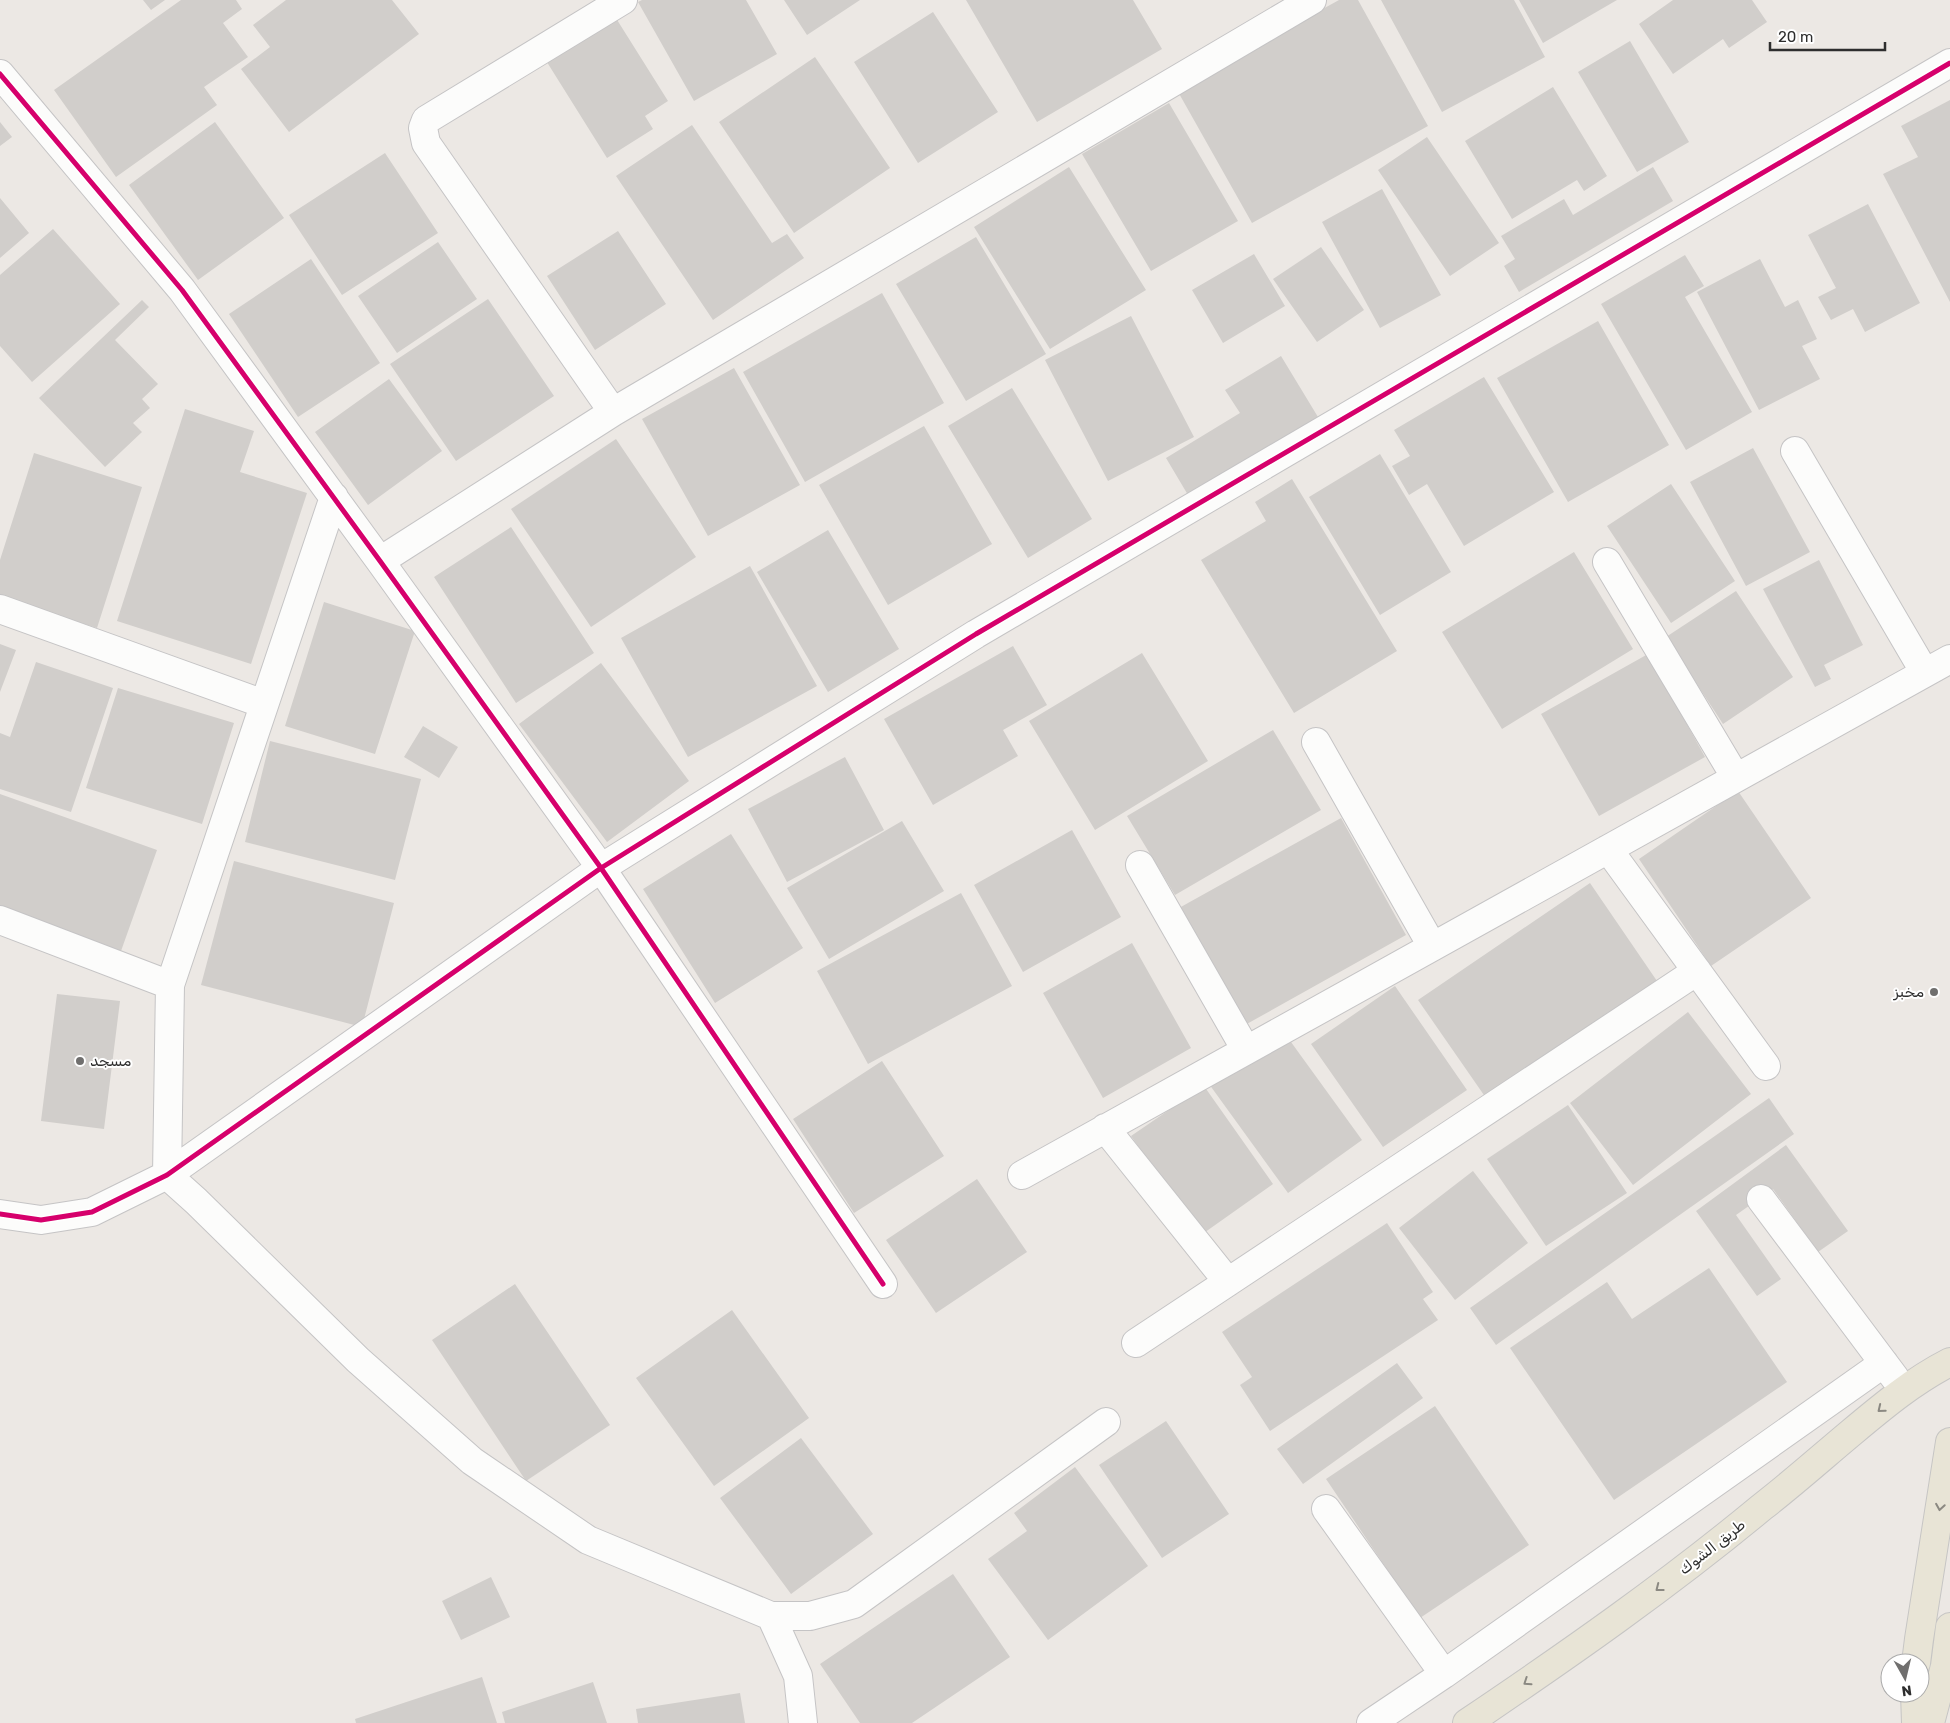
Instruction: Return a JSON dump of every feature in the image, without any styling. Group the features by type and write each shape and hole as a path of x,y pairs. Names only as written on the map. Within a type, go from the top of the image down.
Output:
{"main road":[{"name":"طريق الشوك","path":"1467,1723 1550,1667 1650,1595 1761,1508 1904,1390 1930,1372 1950,1362"},
{"path":"1917,1653 1950,1442"},
{"path":"1930,1723 1945,1666 1950,1627"},
{"path":"1915,1703 1916,1723"}],"street":[{"path":"614,412 426,143 423,128 426,120 623,0"},
{"path":"380,560 614,412 1312,0"},
{"path":"0,1214 40,1220 92,1212 167,1175 601,868 976,634 1950,63"},
{"path":"0,74 182,290 380,560 601,868 883,1284"},
{"path":"1795,451 1925,673"},
{"path":"334,497 170,985 167,1175 196,1201 358,1360 472,1461 588,1540 771,1616 810,1616 854,1604 1106,1422"},
{"path":"1607,562 1736,778"},
{"path":"0,610 264,704"},
{"path":"1022,1174 1950,659"},
{"path":"1316,742 1432,946"},
{"path":"1608,849 1766,1066"},
{"path":"1140,865 1246,1050"},
{"path":"0,920 170,985"},
{"path":"1136,1343 1696,971"},
{"path":"1105,1128 1228,1282"},
{"path":"1761,1199 1904,1390"},
{"path":"1371,1723 1444,1674 1884,1364"},
{"path":"1326,1508 1444,1674"},
{"path":"771,1616 798,1676 803,1723"}],"building":[{"path":"143,0 165,0 151,10"},
{"path":"181,0 236,0 242,9 223,23 248,57 204,87 217,105 116,177 54,90"},
{"path":"286,0 392,0 419,34 289,132 241,69 270,47 253,25"},
{"path":"642,0 746,0 777,54 694,101 638,2"},
{"path":"784,0 860,0 807,35"},
{"path":"966,0 1133,0 1162,49 1037,122"},
{"path":"1339,0 1358,0 1428,126 1252,223 1177,90"},
{"path":"1381,0 1514,0 1545,57 1442,112"},
{"path":"1519,0 1617,0 1543,43"},
{"path":"1673,0 1752,0 1767,22 1729,48 1723,39 1673,74 1639,24"},
{"path":"933,12 998,112 918,163 854,62"},
{"path":"614,15 668,101 645,116 653,129 607,158 545,59"},
{"path":"1630,41 1689,142 1637,172 1578,72"},
{"path":"815,57 890,168 794,233 719,122"},
{"path":"1553,87 1607,176 1584,191 1577,180 1512,219 1465,141"},
{"path":"1950,100 1950,302 1883,174 1918,157 1901,126"},
{"path":"1169,103 1238,221 1151,271 1082,154"},
{"path":"0,122 12,137 0,146"},
{"path":"215,122 284,218 198,280 129,185"},
{"path":"692,125 772,243 787,234 804,258 713,320 616,176"},
{"path":"1427,137 1499,243 1450,276 1378,170"},
{"path":"385,153 438,233 342,295 289,215"},
{"path":"1069,167 1146,290 1050,349 974,227"},
{"path":"1653,167 1673,201 1519,292 1504,266 1515,259 1501,236 1564,199 1573,215"},
{"path":"1382,189 1441,295 1380,328 1322,222"},
{"path":"0,198 29,233 0,258"},
{"path":"1868,204 1920,303 1865,332 1853,309 1831,320 1818,297 1836,288 1808,235"},
{"path":"53,229 120,304 32,382 0,346 0,275"},
{"path":"618,231 666,304 595,350 547,276"},
{"path":"976,237 1046,354 966,401 896,284"},
{"path":"438,242 477,299 397,353 358,296"},
{"path":"1321,247 1364,310 1317,342 1273,279"},
{"path":"1254,254 1285,306 1223,343 1192,290"},
{"path":"1685,255 1704,286 1685,297 1752,412 1686,450 1601,304"},
{"path":"311,259 380,363 298,417 229,314"},
{"path":"1760,259 1785,307 1798,300 1817,339 1802,346 1820,379 1759,410 1697,292"},
{"path":"882,293 944,403 805,482 743,372"},
{"path":"488,299 554,396 456,461 390,364"},
{"path":"142,300 149,307 115,340 158,384 142,399 150,408 133,423 142,432 105,467 39,398"},
{"path":"1131,316 1194,437 1108,481 1045,360"},
{"path":"1598,321 1669,445 1568,502 1497,378"},
{"path":"1281,356 1318,417 1188,495 1166,458 1240,413 1225,390"},
{"path":"734,368 800,485 708,536 642,419"},
{"path":"1484,377 1554,492 1464,546 1427,484 1409,495 1392,466 1410,456 1394,430"},
{"path":"389,379 442,451 368,505 315,432"},
{"path":"1012,388 1092,519 1028,558 948,426"},
{"path":"185,409 254,431 240,472 307,493 251,664 117,621"},
{"path":"924,426 992,544 888,605 819,485"},
{"path":"616,439 696,557 591,627 511,509"},
{"path":"1753,448 1810,552 1746,586 1690,482"},
{"path":"34,453 142,487 97,628 0,597 0,560"},
{"path":"1380,454 1451,572 1380,615 1309,497"},
{"path":"1292,479 1397,651 1294,713 1201,560 1266,521 1255,502"},
{"path":"1671,484 1735,581 1671,623 1607,526"},
{"path":"511,527 594,653 516,703 434,577"},
{"path":"828,530 899,649 828,692 757,572"},
{"path":"1574,552 1633,649 1502,729 1442,632"},
{"path":"1819,560 1863,645 1824,665 1831,679 1815,687 1763,589"},
{"path":"750,566 817,686 688,757 621,638"},
{"path":"1736,591 1793,677 1723,724 1666,637"},
{"path":"324,602 415,631 375,754 285,726"},
{"path":"0,644 16,650 0,692"},
{"path":"1013,646 1047,705 1003,730 1018,756 933,805 884,719"},
{"path":"1142,653 1208,761 1095,830 1029,721"},
{"path":"1648,654 1705,757 1599,816 1541,714"},
{"path":"36,662 113,688 71,812 0,789 0,733 10,737"},
{"path":"601,663 689,781 607,842 519,724"},
{"path":"118,688 234,723 202,824 86,788"},
{"path":"423,726 458,747 439,778 404,757"},
{"path":"1273,730 1321,810 1175,895 1127,816"},
{"path":"270,741 421,779 395,880 245,842"},
{"path":"845,757 884,830 787,882 748,809"},
{"path":"1738,791 1811,898 1711,966 1639,859"},
{"path":"0,794 157,850 121,951 0,907"},
{"path":"1341,818 1406,935 1245,1025 1179,908"},
{"path":"902,821 944,891 829,959 787,888"},
{"path":"1072,830 1121,917 1023,972 974,885"},
{"path":"731,834 803,948 715,1003 643,889"},
{"path":"234,861 394,903 362,1027 201,985"},
{"path":"1590,883 1657,981 1486,1098 1418,1000"},
{"path":"961,893 1012,986 868,1064 817,971"},
{"path":"1132,943 1191,1048 1103,1098 1043,993"},
{"path":"1395,986 1467,1090 1383,1147 1311,1044"},
{"name":"مسجد","path":"57,994 120,1001 104,1129 41,1121"},
{"path":"1688,1012 1751,1094 1633,1185 1570,1103"},
{"path":"1283,1031 1362,1140 1288,1193 1209,1084"},
{"path":"882,1061 944,1156 854,1213 793,1119"},
{"path":"1204,1086 1273,1184 1201,1235 1131,1136"},
{"path":"1769,1098 1794,1134 1496,1345 1470,1308"},
{"path":"1568,1105 1627,1193 1546,1246 1487,1159"},
{"path":"1786,1145 1848,1231 1818,1252 1773,1189 1736,1215 1781,1279 1757,1296 1696,1211"},
{"path":"1473,1171 1528,1243 1455,1300 1399,1228"},
{"path":"977,1179 1027,1252 936,1313 886,1240"},
{"path":"1387,1223 1433,1292 1423,1299 1438,1320 1270,1431 1240,1385 1252,1377 1222,1332"},
{"path":"1709,1268 1787,1382 1614,1500 1510,1348 1607,1282 1632,1319"},
{"path":"515,1284 610,1425 526,1481 432,1340"},
{"path":"732,1310 809,1418 714,1486 636,1378"},
{"path":"1397,1363 1423,1398 1303,1484 1277,1449"},
{"path":"1435,1406 1529,1545 1420,1618 1326,1479"},
{"path":"1166,1421 1229,1514 1162,1558 1099,1465"},
{"path":"801,1438 873,1534 791,1594 720,1498"},
{"path":"1075,1467 1148,1566 1048,1640 988,1559 1027,1531 1014,1513"},
{"path":"953,1574 1010,1657 912,1723 860,1723 820,1664"},
{"path":"491,1577 510,1617 461,1640 442,1601"},
{"path":"482,1677 497,1723 356,1723 355,1719"},
{"path":"593,1682 607,1723 505,1723 502,1712"},
{"path":"740,1693 745,1723 638,1723 636,1709"}],"cycle path":[{"path":"0,1214 41,1220 92,1212 167,1175 601,868 976,634 1950,63"},
{"path":"0,74 182,290 380,561 601,868 883,1284"}],"place":[{"name":"مخبز","path":"1934,992"},
{"name":"مسجد","path":"80,1061"}]}
